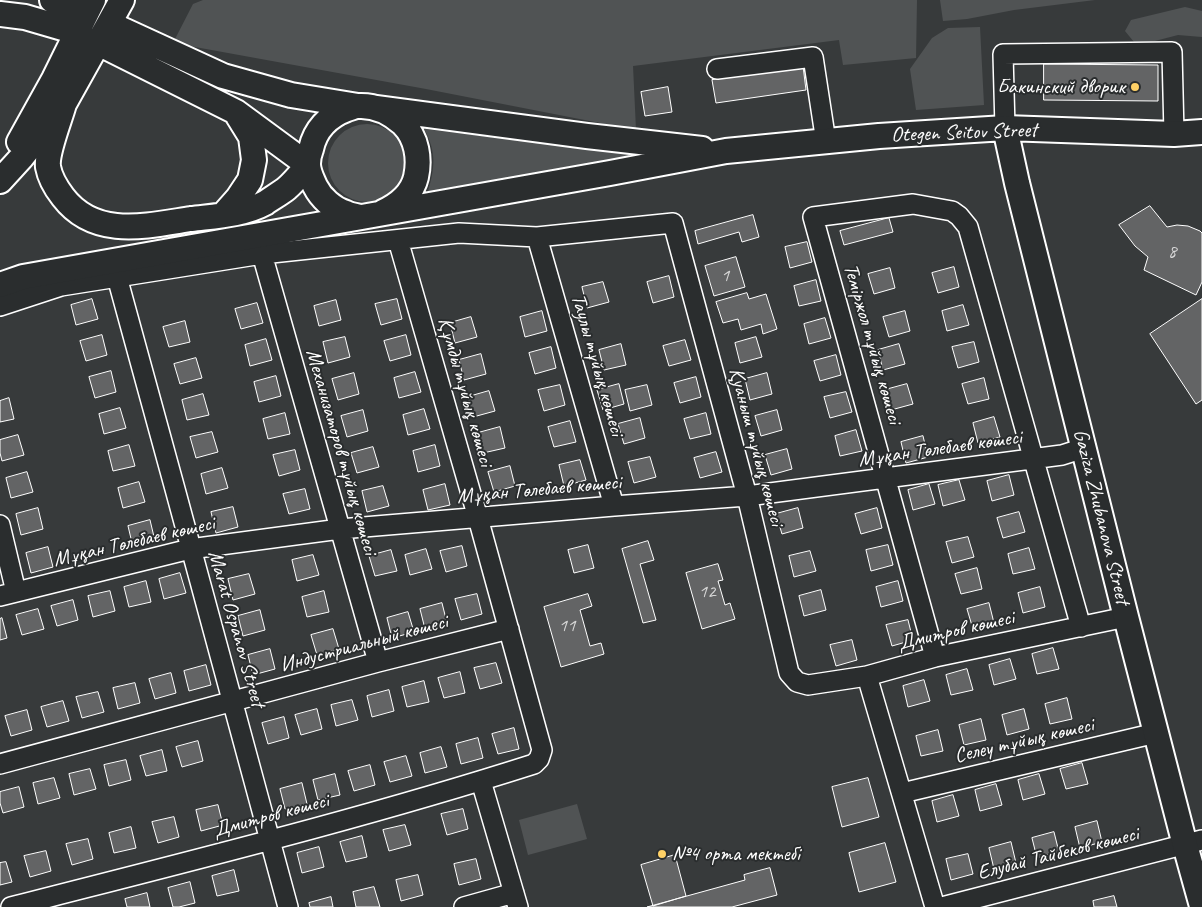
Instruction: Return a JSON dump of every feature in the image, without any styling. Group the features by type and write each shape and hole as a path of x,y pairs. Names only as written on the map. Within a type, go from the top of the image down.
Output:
{"main road":[{"path":"52,0 85,11"},
{"path":"0,14 25,16 85,11"},
{"path":"0,170 23,136 54,79 85,11"},
{"path":"0,181 64,104 112,21"},
{"path":"112,21 223,76 291,95 587,136 726,151"},
{"path":"112,21 308,165"},
{"path":"64,104 48,155 48,165 52,179 58,191 77,212 101,224 139,227 243,211 264,203 287,188 308,165"},
{"path":"367,107 394,116 408,128 416,145 418,162 415,180 407,195 394,207 370,216 345,213 330,205 318,192 310,176 308,165 313,139 324,123 339,112 367,107"},
{"path":"223,215 250,180 254,160 251,137 236,112"},
{"name":"Otegen Seitov Street","path":"726,151 888,136 1005,128 1174,134 1202,132"},
{"name":"Gaziza Zhubanova Street","path":"1005,128 1017,183 1156,733 1193,842 1202,906"},
{"path":"0,285 24,277 726,151"}],"street":[{"path":"1005,128 1004,54 1172,52 1174,134"},
{"path":"718,69 812,57 826,142"},
{"name":"Теміржол тұйық көшесі","path":"935,657 813,217 913,204 952,211 959,216 968,227 1033,459"},
{"name":"Қуаныш тұйық көшесі","path":"537,237 673,223 747,496 789,672 797,682"},
{"path":"0,306 61,286 262,254 459,233 537,237"},
{"name":"Таулы тұйық көшесі","path":"537,237 614,506"},
{"name":"Құмды тұйық көшесі","path":"398,240 542,750 539,759"},
{"name":"Механизаторов тұйық көшесі","path":"262,254 378,662"},
{"name":"Marat Ospanov Street","path":"117,277 190,549 234,702 288,907"},
{"name":"Мұқан Төлебаев көшесі","path":"8,594 190,549 340,529 747,496 1062,455 1084,448"},
{"path":"1033,459 1081,627"},
{"path":"0,525 8,594"},
{"name":"Дмитров көшесі","path":"797,682 808,685 867,676 935,657 1126,617"},
{"name":"Индустриальный көшесі","path":"0,764 508,629"},
{"path":"867,676 935,907"},
{"name":"Селеу тұйық көшесі","path":"902,793 1156,733"},
{"name":"Дмитров көшесі","path":"11,907 270,840 481,781 534,764 539,759"},
{"path":"464,907 516,900 481,781"},
{"name":"Елубай Тайбеков көшесі","path":"942,907 1005,899 1193,842"}],"shaded area":[{"path":"203,0 917,0 916,58 843,65 839,40 633,66 636,130 426,89 173,43 193,4"},
{"path":"940,0 1095,0 943,21"},
{"path":"1185,7 1202,11 1202,37 1178,35 1151,42 1134,42 1125,31 1131,20"},
{"path":"980,27 984,105 916,110 910,69 932,38 948,28"},
{"path":"367,124 382,127 394,136 403,148 406,163 403,178 394,190 382,199 367,202 352,199 340,190 331,178 328,163 331,148 340,136 352,127"},
{"path":"424,129 598,150 653,154 603,161 427,194 432,177 433,153"},
{"path":"577,804 587,839 528,855 519,820"}],"building":[{"path":"1044,64 1158,65 1158,101 1044,100"},
{"path":"803,66 806,90 716,103 712,80"},
{"path":"668,87 672,112 645,116 641,92"},
{"path":"1150,206 1167,227 1177,225 1188,226 1202,233 1202,282 1196,295 1144,270 1148,257 1135,246 1119,225"},
{"path":"753,215 759,237 742,242 739,232 698,244 695,231"},
{"path":"889,218 893,232 844,245 840,231"},
{"path":"807,242 812,262 790,268 785,247"},
{"path":"736,257 745,287 714,296 705,266"},
{"path":"954,267 959,287 938,293 932,273"},
{"path":"890,268 895,288 874,294 868,274"},
{"path":"669,276 674,297 653,303 647,282"},
{"path":"816,280 821,301 799,306 794,286"},
{"path":"603,282 609,302 587,308 582,287"},
{"path":"747,293 749,299 766,294 777,329 763,334 761,324 741,330 738,319 723,323 716,302"},
{"path":"92,299 98,319 76,325 71,305"},
{"path":"397,299 402,319 381,325 375,304"},
{"path":"1202,299 1202,400 1196,404 1150,334"},
{"path":"336,300 341,320 319,326 314,306"},
{"path":"257,303 263,323 241,329 235,309"},
{"path":"963,305 969,325 947,331 942,311"},
{"path":"542,311 547,331 525,337 520,317"},
{"path":"905,311 910,331 889,337 883,317"},
{"path":"471,317 477,337 455,343 450,323"},
{"path":"825,318 831,338 809,344 804,324"},
{"path":"185,321 190,342 169,347 163,327"},
{"path":"102,335 107,355 86,361 80,341"},
{"path":"406,335 411,355 390,361 384,341"},
{"path":"345,337 350,357 328,363 323,342"},
{"path":"756,337 762,357 740,363 735,343"},
{"path":"266,339 272,360 250,366 245,345"},
{"path":"685,340 691,360 669,366 663,346"},
{"path":"974,342 979,362 958,368 952,347"},
{"path":"621,344 626,365 604,370 599,350"},
{"path":"899,344 905,364 883,370 878,350"},
{"path":"551,347 556,368 535,374 529,353"},
{"path":"481,354 486,374 464,380 459,360"},
{"path":"836,355 841,375 820,381 814,361"},
{"path":"196,358 202,378 180,384 174,364"},
{"path":"111,371 116,392 95,398 89,377"},
{"path":"415,372 421,392 399,398 394,378"},
{"path":"354,373 359,394 338,400 332,379"},
{"path":"767,373 772,394 750,400 745,379"},
{"path":"276,376 281,396 259,402 254,382"},
{"path":"696,377 701,397 680,403 674,383"},
{"path":"984,378 989,399 968,404 962,384"},
{"path":"619,384 624,404 603,410 597,390"},
{"path":"907,384 913,404 891,410 885,390"},
{"path":"560,385 565,405 544,411 538,390"},
{"path":"647,385 652,405 630,411 625,390"},
{"path":"489,391 495,411 473,417 468,397"},
{"path":"846,392 852,412 830,418 824,397"},
{"path":"203,394 209,415 187,420 182,400"},
{"path":"9,398 14,419 0,422 0,401"},
{"path":"120,408 126,428 104,434 99,414"},
{"path":"424,409 430,429 408,435 403,415"},
{"path":"363,410 368,431 347,437 341,416"},
{"path":"777,410 782,430 761,436 755,416"},
{"path":"285,413 290,434 268,439 263,419"},
{"path":"706,413 711,434 690,439 684,419"},
{"path":"994,417 1000,437 978,443 973,423"},
{"path":"640,418 645,438 624,444 618,424"},
{"path":"570,421 576,442 554,447 548,427"},
{"path":"500,427 505,448 483,453 478,433"},
{"path":"856,430 862,451 840,456 835,436"},
{"path":"212,432 218,452 196,458 190,437"},
{"path":"18,435 24,455 2,461 0,440"},
{"path":"923,436 928,457 906,463 901,442"},
{"path":"129,445 135,466 113,471 108,451"},
{"path":"435,445 440,466 418,472 413,451"},
{"path":"373,447 379,467 357,473 351,453"},
{"path":"787,449 792,469 771,475 765,455"},
{"path":"295,450 300,470 279,476 273,455"},
{"path":"716,452 722,472 700,478 694,458"},
{"path":"650,457 656,477 634,483 628,462"},
{"path":"580,460 586,480 564,486 559,465"},
{"path":"510,466 515,486 494,492 488,472"},
{"path":"222,468 228,488 206,494 201,474"},
{"path":"27,472 33,492 11,498 6,478"},
{"path":"1009,475 1014,495 992,501 987,481"},
{"path":"959,480 965,500 943,506 938,485"},
{"path":"139,482 145,502 123,508 118,488"},
{"path":"445,484 450,505 428,510 423,490"},
{"path":"929,484 935,504 913,510 908,490"},
{"path":"383,486 389,506 367,512 362,491"},
{"path":"305,489 310,509 289,514 283,494"},
{"path":"233,507 238,527 216,533 211,512"},
{"path":"38,508 43,529 21,535 16,514"},
{"path":"798,508 803,528 782,534 776,514"},
{"path":"877,508 882,528 861,534 855,514"},
{"path":"1019,512 1025,532 1003,538 997,518"},
{"path":"150,520 155,541 133,547 128,526"},
{"path":"968,537 974,557 952,563 946,542"},
{"path":"648,541 654,560 640,564 656,620 643,623 622,549"},
{"path":"588,545 594,568 574,573 568,550"},
{"path":"888,545 893,565 871,571 866,550"},
{"path":"462,546 467,566 446,572 440,551"},
{"path":"48,547 53,567 31,573 26,553"},
{"path":"1029,548 1035,569 1013,574 1008,554"},
{"path":"426,549 432,569 410,575 405,555"},
{"path":"391,550 397,571 375,576 369,556"},
{"path":"810,551 816,571 794,577 789,556"},
{"path":"313,555 319,575 297,581 292,560"},
{"path":"718,564 723,580 718,581 725,605 730,603 735,619 702,629 686,573"},
{"path":"977,568 982,589 961,594 955,574"},
{"path":"180,573 186,593 164,599 159,579"},
{"path":"249,574 255,594 233,600 228,579"},
{"path":"146,581 151,602 129,607 124,587"},
{"path":"898,581 903,601 881,607 876,587"},
{"path":"1040,587 1045,607 1023,613 1018,593"},
{"path":"821,590 826,610 804,616 799,596"},
{"path":"110,591 115,611 93,617 88,596"},
{"path":"324,591 329,612 307,617 302,597"},
{"path":"477,594 482,614 461,620 455,599"},
{"path":"588,594 592,606 580,610 590,646 601,643 604,654 561,667 544,607"},
{"path":"73,600 78,620 57,626 51,606"},
{"path":"442,603 447,623 425,629 420,609"},
{"path":"989,603 994,623 973,629 967,609"},
{"path":"38,609 44,629 22,635 16,615"},
{"path":"260,610 265,630 243,636 238,616"},
{"path":"408,612 414,632 392,638 387,618"},
{"path":"2,618 7,638 0,640 0,619"},
{"path":"908,620 913,640 892,646 886,625"},
{"path":"333,629 339,649 317,655 311,635"},
{"path":"852,640 857,660 836,666 830,645"},
{"path":"1053,648 1059,669 1037,674 1032,654"},
{"path":"270,649 275,669 253,675 248,655"},
{"path":"1010,659 1016,679 994,685 989,665"},
{"path":"496,663 502,683 480,689 474,668"},
{"path":"206,665 211,685 189,691 184,671"},
{"path":"967,669 973,690 951,695 946,675"},
{"path":"460,672 465,693 444,698 438,678"},
{"path":"171,673 176,693 155,699 149,679"},
{"path":"924,680 930,701 908,707 903,686"},
{"path":"424,681 429,702 407,707 402,687"},
{"path":"135,683 140,703 118,709 113,688"},
{"path":"389,690 394,711 372,717 367,696"},
{"path":"98,692 104,712 82,718 76,697"},
{"path":"1067,698 1072,719 1050,724 1045,704"},
{"path":"352,700 358,720 336,726 331,705"},
{"path":"63,701 69,721 47,727 41,707"},
{"path":"317,709 322,729 301,735 295,715"},
{"path":"1024,709 1029,729 1007,735 1002,715"},
{"path":"27,710 32,730 11,736 5,716"},
{"path":"284,717 289,738 268,744 262,723"},
{"path":"981,719 986,740 964,745 959,725"},
{"path":"514,728 519,749 498,754 492,734"},
{"path":"938,730 943,751 921,756 916,736"},
{"path":"478,738 483,758 461,764 456,744"},
{"path":"198,741 203,761 182,767 176,747"},
{"path":"441,747 447,767 425,773 420,753"},
{"path":"162,750 167,771 146,776 140,756"},
{"path":"406,756 412,776 390,782 384,762"},
{"path":"126,760 131,780 109,786 104,765"},
{"path":"1082,763 1088,784 1066,789 1060,769"},
{"path":"370,765 375,785 354,791 348,771"},
{"path":"90,769 96,789 74,795 69,774"},
{"path":"335,774 340,795 318,800 313,780"},
{"path":"1039,774 1045,794 1023,800 1018,780"},
{"path":"54,778 60,798 38,804 33,783"},
{"path":"868,778 879,817 842,827 832,787"},
{"path":"302,783 307,804 285,809 280,789"},
{"path":"996,784 1002,805 980,811 975,790"},
{"path":"19,787 24,807 3,813 0,803 0,792"},
{"path":"953,795 959,816 937,822 932,801"},
{"path":"218,805 223,825 201,831 196,810"},
{"path":"463,809 468,829 447,835 441,814"},
{"path":"174,817 179,837 158,843 152,822"},
{"path":"1097,821 1102,842 1080,848 1075,827"},
{"path":"405,825 411,845 389,851 383,830"},
{"path":"131,827 136,848 114,853 109,833"},
{"path":"1054,832 1059,852 1037,858 1032,838"},
{"path":"362,836 367,857 346,862 340,842"},
{"path":"88,839 93,859 72,865 66,844"},
{"path":"1011,842 1016,863 994,869 989,848"},
{"path":"885,843 896,882 859,892 849,853"},
{"path":"319,847 324,867 302,873 297,853"},
{"path":"46,851 51,871 30,877 24,856"},
{"path":"968,854 973,874 951,880 946,859"},
{"path":"675,855 686,896 653,906 641,865"},
{"path":"476,859 481,879 459,885 454,864"},
{"path":"6,862 12,882 0,885 0,863"},
{"path":"770,868 777,895 732,907 647,907 745,880 744,875"},
{"path":"234,870 239,891 217,896 212,876"},
{"path":"418,875 423,895 401,901 396,880"},
{"path":"190,882 195,903 173,907 168,888"},
{"path":"374,887 380,907 356,907 353,892"},
{"path":"147,893 150,907 127,907 125,899"},
{"path":"1114,896 1117,907 1094,907 1093,901"},
{"path":"331,897 333,907 310,907 309,903"}],"place":[{"name":"Бакинский дворик","path":"1135,87"},
{"name":"№4 орта мектебі","path":"662,854"}]}
